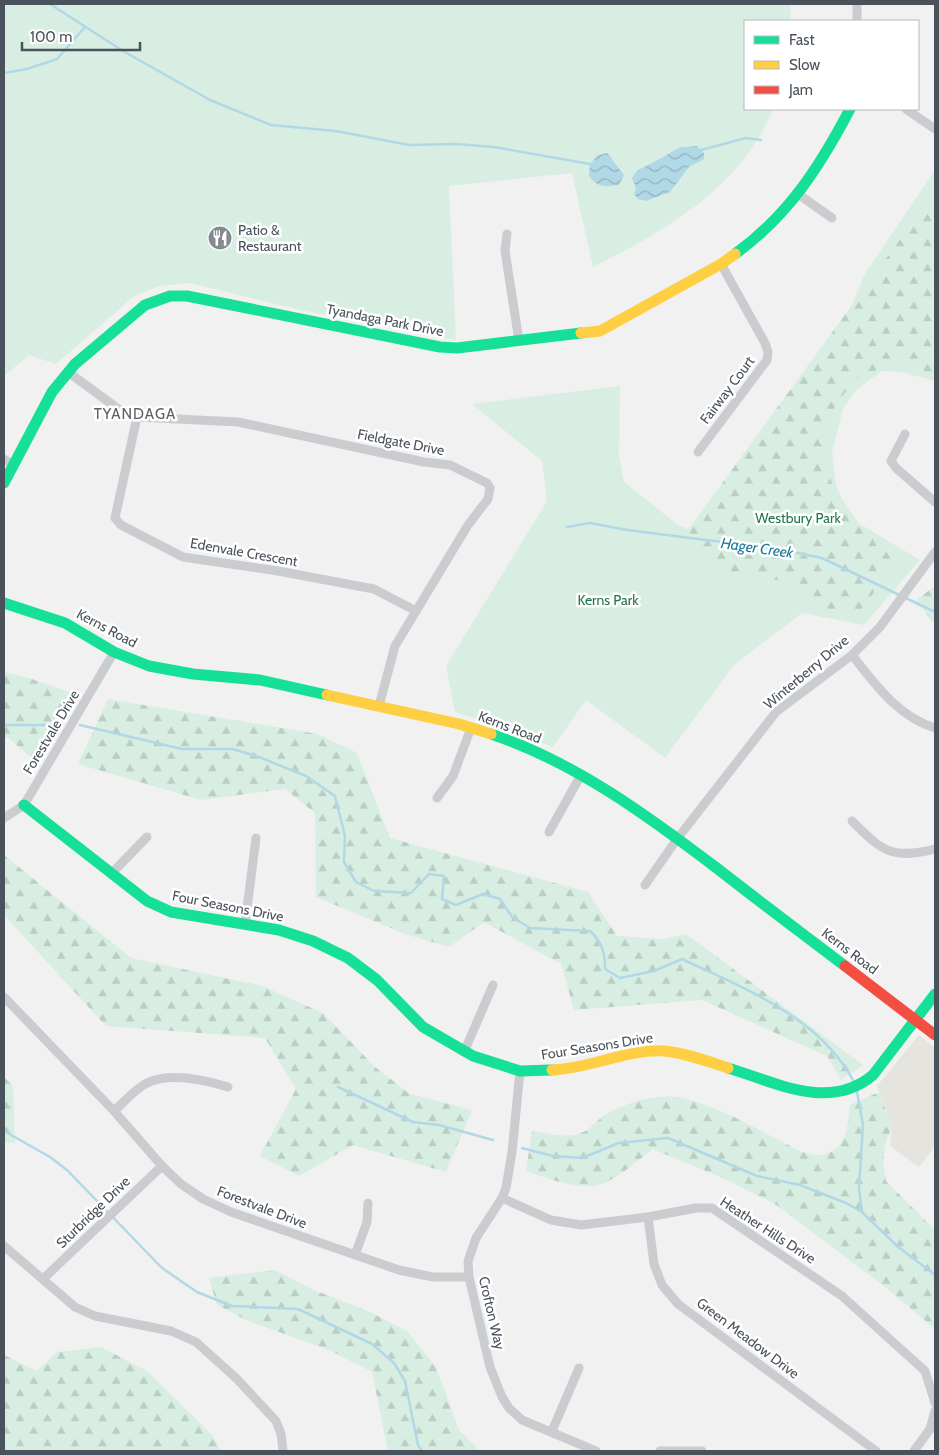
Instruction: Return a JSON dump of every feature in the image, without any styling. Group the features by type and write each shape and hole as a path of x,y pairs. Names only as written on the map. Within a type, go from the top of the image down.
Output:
{"street":[{"path":"857,4 857,20"},
{"name":"Tyandaga Park Drive","path":"4,483 9,462 52,392 68,372 145,305 170,296 187,296 440,347 458,348 606,329 721,264 753,241 785,211 798,194 825,157 849,110"},
{"path":"907,110 935,129"},
{"path":"798,194 832,218"},
{"path":"508,234 505,250 519,340"},
{"name":"Fairway Court","path":"698,452 767,360 768,352 721,264"},
{"name":"Fieldgate Drive","path":"68,372 117,408 137,417 238,422 424,462 450,465 484,480 490,488 488,500 468,525 395,646 379,706"},
{"name":"Edenvale Crescent","path":"137,417 122,493 116,507 115,518 121,525 184,556 374,589 416,611"},
{"path":"905,434 891,461 896,468 935,502"},
{"name":"Winterberry Drive","path":"645,886 677,839 776,712 852,655 880,627 935,552"},
{"name":"Kerns Road","path":"4,603 65,623 114,652 149,666 172,671 260,680 471,728 523,745 581,775 647,815 935,1035"},
{"name":"Forestvale Drive","path":"4,818 24,805 114,652"},
{"path":"852,655 884,694 900,709 921,724 935,728"},
{"path":"437,798 453,776 471,728"},
{"path":"549,832 581,775"},
{"name":"Four Seasons Drive","path":"24,805 147,901 171,912 279,930 313,941 348,958 377,980 423,1027 464,1052 520,1072 557,1070 640,1053 663,1051 690,1056 814,1094 832,1096 862,1086 881,1067 915,1020"},
{"path":"852,820 880,846 895,854 910,855 935,849"},
{"path":"111,874 147,837"},
{"path":"245,924 256,838"},
{"path":"464,1052 493,985"},
{"path":"915,1020 935,994"},
{"name":"Forestvale Drive","path":"4,997 114,1111 162,1166 182,1184 217,1205 354,1255 433,1278 469,1277"},
{"name":"Crofton Way","path":"520,1072 512,1152 502,1198 476,1238 468,1261 469,1277 490,1367 502,1397 509,1408 522,1420 596,1451"},
{"path":"114,1111 147,1083 168,1078 208,1081 228,1087"},
{"name":"Sturbridge Drive","path":"44,1278 162,1166"},
{"name":"Heather Hills Drive","path":"502,1198 551,1220 580,1225 648,1218 696,1208 712,1208 842,1296 926,1371 935,1404"},
{"path":"354,1255 367,1222 368,1202"},
{"name":"Green Meadow Drive","path":"648,1218 654,1264 662,1285 678,1304 876,1451"},
{"path":"4,1246 44,1278 75,1307 96,1316 171,1331 196,1342 237,1379 276,1421 281,1434 283,1450"},
{"path":"552,1431 579,1368"},
{"path":"914,1451 930,1429 935,1411"},
{"path":"660,1451 702,1451"}],"shaded area":[{"path":"919,1035 935,1048 935,1146 919,1167 890,1146 892,1128 877,1086"}],"green space":[{"path":"4,4 790,4 791,20 744,20 744,110 772,110 759,137 741,162 721,184 698,204 673,222 620,253 593,267 572,173 449,186 456,340 300,310 190,283 159,286 133,297 56,364 29,355 4,376"},
{"name":"Kerns Park","path":"935,170 935,381 901,372 882,371 856,390 843,409 832,452 836,485 850,518 920,560 864,625 802,613 734,665 665,758 586,700 553,747 510,730 455,712 446,666 547,500 542,461 472,404 620,386 619,456 624,482 678,525 726,544 841,334 864,275"},
{"name":"Westbury Park","path":"932,201 935,204 935,375 900,364 862,374 836,403 820,452 834,488 862,527 902,554 861,610 837,615 790,582 732,573 679,534 684,527 688,530 925,205"},
{"path":"935,586 935,625 916,600"},
{"path":"4,672 29,678 72,693 34,760 7,737 4,741"},
{"path":"108,699 318,734 357,753 390,838 588,892 617,936 663,939 686,934 863,1065 841,1080 827,1056 702,1000 574,1010 561,964 484,922 449,947 405,934 316,897 315,813 285,789 201,800 78,764"},
{"path":"4,855 131,958 262,986 323,1013 375,1067 410,1094 472,1110 446,1172 353,1145 299,1176 260,1156 296,1089 265,1038 106,1026 4,915"},
{"path":"4,1077 13,1086 15,1143 4,1142"},
{"path":"879,1092 892,1128 886,1141 883,1161 886,1181 935,1230 935,1329 885,1287 778,1206 725,1179 653,1149 633,1165 601,1185 568,1184 526,1171 532,1131 556,1135 575,1135 584,1132 605,1115 623,1106 642,1100 663,1097 682,1098 707,1105 808,1154 819,1155 828,1153 841,1143 844,1137 850,1105"},
{"path":"275,1270 314,1290 368,1311 407,1331 436,1367 459,1430 480,1451 388,1451 372,1372 329,1350 246,1320 217,1305 209,1278"},
{"path":"101,1347 147,1371 213,1436 221,1451 4,1451 4,1355 37,1371 57,1352"}],"water":[{"path":"697,146 704,153 704,159 689,167 670,192 646,201 638,199 634,194 636,188 632,178 637,171 681,147"},
{"path":"607,153 624,175 619,185 602,186 589,176 590,164 598,155"}],"waterway":[{"path":"50,4 123,51 210,100 271,125 336,131 409,145 456,144 494,147 590,164"},
{"path":"4,73 27,69 57,59 85,27"},
{"path":"701,150 746,138 761,140"},
{"name":"Hager Creek","path":"567,527 590,523 627,530 778,549 822,558 935,612"},
{"path":"4,725 55,725"},
{"path":"80,725 182,749 233,749 259,757 306,776 335,796 345,836 344,862 356,882 374,891 411,893 429,874 444,876 442,899 456,905 483,894 500,899 512,917 530,928 590,931 602,948 605,969 620,978 654,971 682,959 755,994 801,1022 822,1040 839,1059 854,1082"},
{"path":"338,1087 413,1122 439,1125 493,1140"},
{"path":"857,1092 863,1125 859,1189 862,1212"},
{"path":"4,1131 50,1157 67,1170 162,1268 197,1292 232,1306 298,1309 372,1344 394,1363 405,1381 418,1445 422,1451"},
{"path":"522,1148 553,1156 582,1158 619,1143 668,1138 757,1176 800,1185 846,1203 862,1212 897,1246 935,1275"}],"traffic: fast":[{"path":"735,254 772,223 802,188 815,170 849,110"},
{"path":"4,483 52,392 75,364 145,305 170,296 187,296 440,347 457,348 581,333"},
{"path":"4,603 65,623 114,652 149,666 193,674 260,680 327,695"},
{"path":"491,734 552,759 638,810 845,966"},
{"path":"24,805 147,901 171,912 279,930 313,941 348,958 377,980 423,1027 473,1056 520,1071 552,1070"},
{"path":"728,1068 802,1091 820,1093 856,1086 873,1075 935,994"}],"traffic: slow":[{"path":"581,333 600,331 721,264 735,254"},
{"path":"327,695 459,724 491,734"},
{"path":"552,1070 566,1069 650,1051 688,1055 728,1068"}],"traffic: jam":[{"path":"845,966 935,1035"}],"place":[{"name":"Patio & Restaurant","path":"220,238"}],"district":[{"name":"TYANDAGA","path":"135,414"}]}
